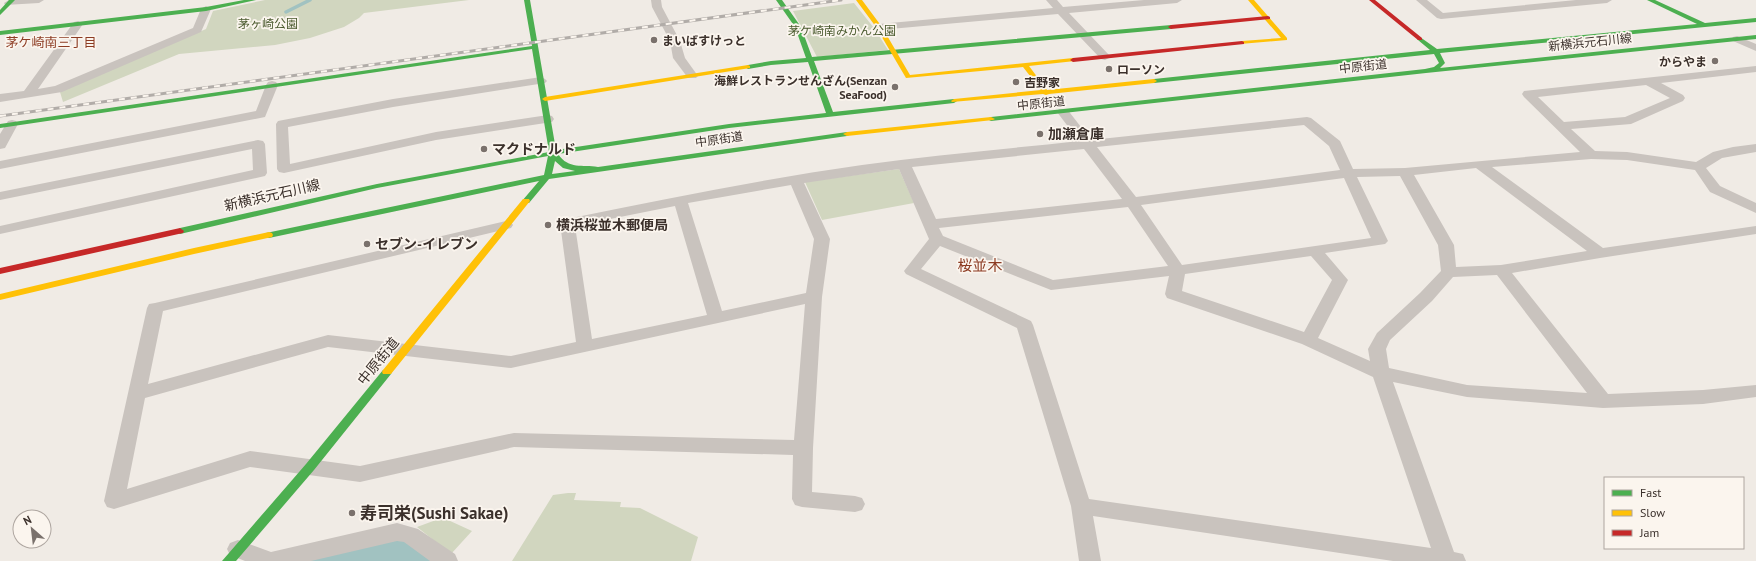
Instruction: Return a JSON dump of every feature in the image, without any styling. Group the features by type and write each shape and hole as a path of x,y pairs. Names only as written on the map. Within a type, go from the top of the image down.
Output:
{"street":[{"path":"0,13 11,2 39,0"},
{"path":"0,33 206,9 253,0"},
{"path":"527,0 541,81 546,99 553,154 557,161 563,166 595,169"},
{"path":"656,0 657,6 675,40 679,58 692,76"},
{"path":"779,0 798,27 830,114"},
{"path":"1051,0 1105,57"},
{"path":"879,28 1177,0"},
{"path":"860,1 895,53 908,77 1285,40 1252,0"},
{"path":"1421,0 1441,16 1607,0"},
{"path":"1650,0 1706,25"},
{"path":"860,1 872,1"},
{"path":"1368,2 1387,24"},
{"path":"1368,2 1435,52 1442,60"},
{"path":"0,98 58,89 197,30 206,9"},
{"path":"546,99 772,64 1268,18"},
{"name":"新横浜元石川線","path":"1420,53 1756,20"},
{"path":"28,94 78,24"},
{"name":"新横浜元石川線","path":"1426,71 1756,37"},
{"path":"1737,39 1756,48"},
{"path":"1409,44 1420,53 1442,60 1477,65"},
{"path":"0,145 6,125 272,84 536,47"},
{"name":"中原街道","path":"233,555 310,467 506,225 547,177 553,154 729,126 830,114 1046,93 1420,53"},
{"name":"中原街道","path":"547,177 839,135 1063,112 1426,71 1436,68 1442,63 1442,60"},
{"path":"1025,65 1046,93"},
{"path":"1592,155 1528,94 1756,69"},
{"path":"1737,71 1756,80"},
{"path":"1561,126 1627,121 1679,98 1647,80"},
{"path":"541,81 393,103 282,124 284,169 436,136 548,119"},
{"path":"0,165 261,114 272,84"},
{"path":"1063,112 1132,202 1178,270 1173,294 1308,340 1381,373 1467,391 1603,401 1703,397 1756,391"},
{"path":"585,347 567,223 680,200 796,180 904,164 1308,121 1335,144 1380,241 1178,270 1051,286 934,232 904,164"},
{"path":"0,196 258,144 260,173 0,230"},
{"path":"1699,168 1703,162 1729,151 1756,148"},
{"name":"新横浜元石川線","path":"0,271 306,201 483,166 553,154"},
{"path":"934,232 1132,202 1349,173 1405,172 1478,164 1592,155 1627,156 1699,168 1715,189 1756,209"},
{"path":"483,166 506,164 532,167 547,177"},
{"path":"1478,164 1600,253"},
{"path":"1405,172 1446,245 1449,272"},
{"path":"0,297 194,251 547,177"},
{"path":"796,180 822,238 814,297 803,448 802,499 855,504"},
{"path":"680,200 716,318"},
{"path":"506,225 155,308 114,501 250,459 360,474 514,440 803,448"},
{"path":"1082,506 1450,560 1381,373 1377,349 1383,337 1426,297 1449,272 1501,270 1600,253 1756,230"},
{"path":"934,232 912,271 1025,325 1082,506 1090,561"},
{"path":"1308,340 1340,280 1315,251"},
{"path":"1501,270 1603,401"},
{"path":"137,394 328,341 511,362 814,297"},
{"path":"233,555 271,561 397,532 410,535 447,561"}],"green space":[{"name":"茅ヶ崎公園","path":"265,0 469,0 364,13 359,18 344,27 310,38 275,45 179,54 63,102 60,92 206,29 213,11"},
{"name":"茅ケ崎南みかん公園","path":"854,3 874,28 888,50 817,57 793,11"},
{"path":"899,169 914,203 822,220 805,182"},
{"path":"576,493 574,500 621,502 620,507 640,508 698,537 691,561 512,561 553,495"},
{"path":"436,520 448,520 472,531 451,554 417,527"}],"waterway":[{"path":"286,12 310,0"},
{"path":"326,561 396,547 415,561"}],"railway":[{"path":"0,116 841,0"}],"traffic: fast":[{"path":"0,13 12,0"},
{"path":"0,33 206,9 253,0"},
{"path":"527,0 553,153 557,159 571,168 595,169"},
{"path":"779,0 798,27 830,114"},
{"path":"1650,0 1704,25"},
{"path":"1420,53 1756,20"},
{"path":"748,67 771,63 1171,27"},
{"path":"1426,71 1756,37"},
{"path":"991,119 1426,71 1436,68 1442,63 1440,57 1420,39"},
{"path":"0,126 536,47"},
{"path":"1154,81 1420,53"},
{"path":"526,201 547,177 553,153 729,126 954,101"},
{"path":"547,177 847,134"},
{"path":"180,231 377,186 553,153"},
{"path":"269,235 547,177"},
{"path":"228,561 310,467 387,372"}],"traffic: slow":[{"path":"859,0 879,27 908,77 1073,60"},
{"path":"1242,43 1285,39 1251,0"},
{"path":"1025,65 1046,93"},
{"path":"545,99 748,67"},
{"path":"954,101 1154,81"},
{"path":"847,134 991,119"},
{"path":"387,372 526,201"},
{"path":"0,297 194,251 269,235"}],"traffic: jam":[{"path":"1372,0 1420,39"},
{"path":"1171,27 1268,18"},
{"path":"1073,60 1242,43"},
{"path":"0,271 180,231"}],"place":[{"name":"まいばすけっと","path":"654,40"},
{"name":"からやま","path":"1715,61"},
{"name":"ローソン","path":"1109,69"},
{"name":"吉野家","path":"1016,82"},
{"name":"海鮮レストランせんざん(Senzan SeaFood)","path":"895,87"},
{"name":"加瀬倉庫","path":"1040,134"},
{"name":"マクドナルド","path":"484,149"},
{"name":"横浜桜並木郵便局","path":"548,225"},
{"name":"セブン-イレブン","path":"367,244"},
{"name":"寿司栄(Sushi Sakae)","path":"352,513"}],"district":[{"name":"茅ケ崎南三丁目","path":"51,42"},
{"name":"桜並木","path":"980,265"}]}
